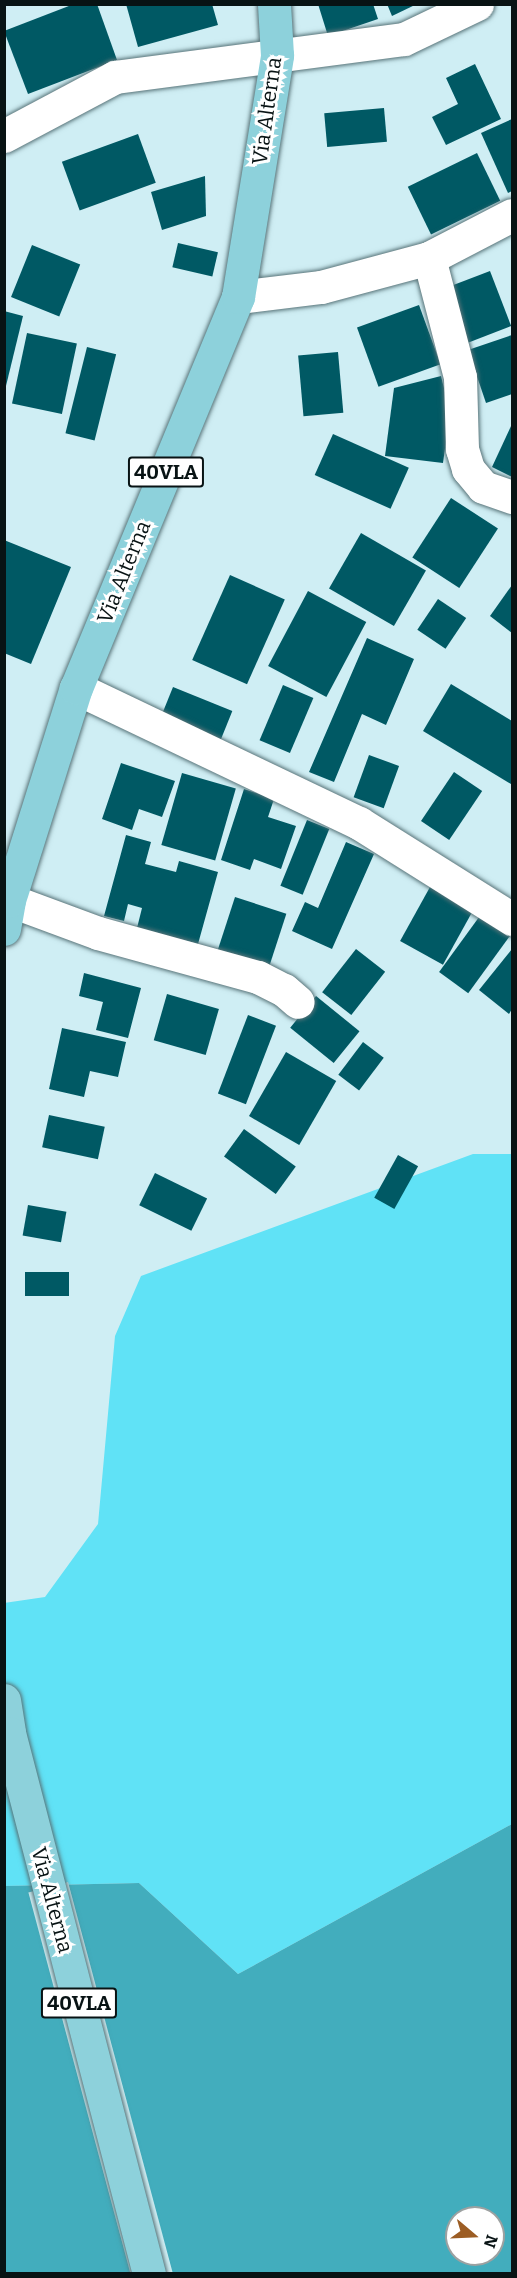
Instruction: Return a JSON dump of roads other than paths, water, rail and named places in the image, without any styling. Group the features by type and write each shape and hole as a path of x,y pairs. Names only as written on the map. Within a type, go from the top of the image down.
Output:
{"main road":[{"name":"Via Alterna","path":"7,915 76,688 238,297 277,55 274,4"},
{"name":"Via Alterna","path":"4,1700 9,1733 149,2274"}],"street":[{"path":"4,136 115,77 405,39 477,4"},
{"path":"238,297 321,287 429,258 513,215"},
{"path":"429,258 460,377 462,449 468,470 483,487 513,497"},
{"path":"76,688 358,823 513,918"},
{"path":"7,915 98,933 258,977 284,990 298,1002"}]}
